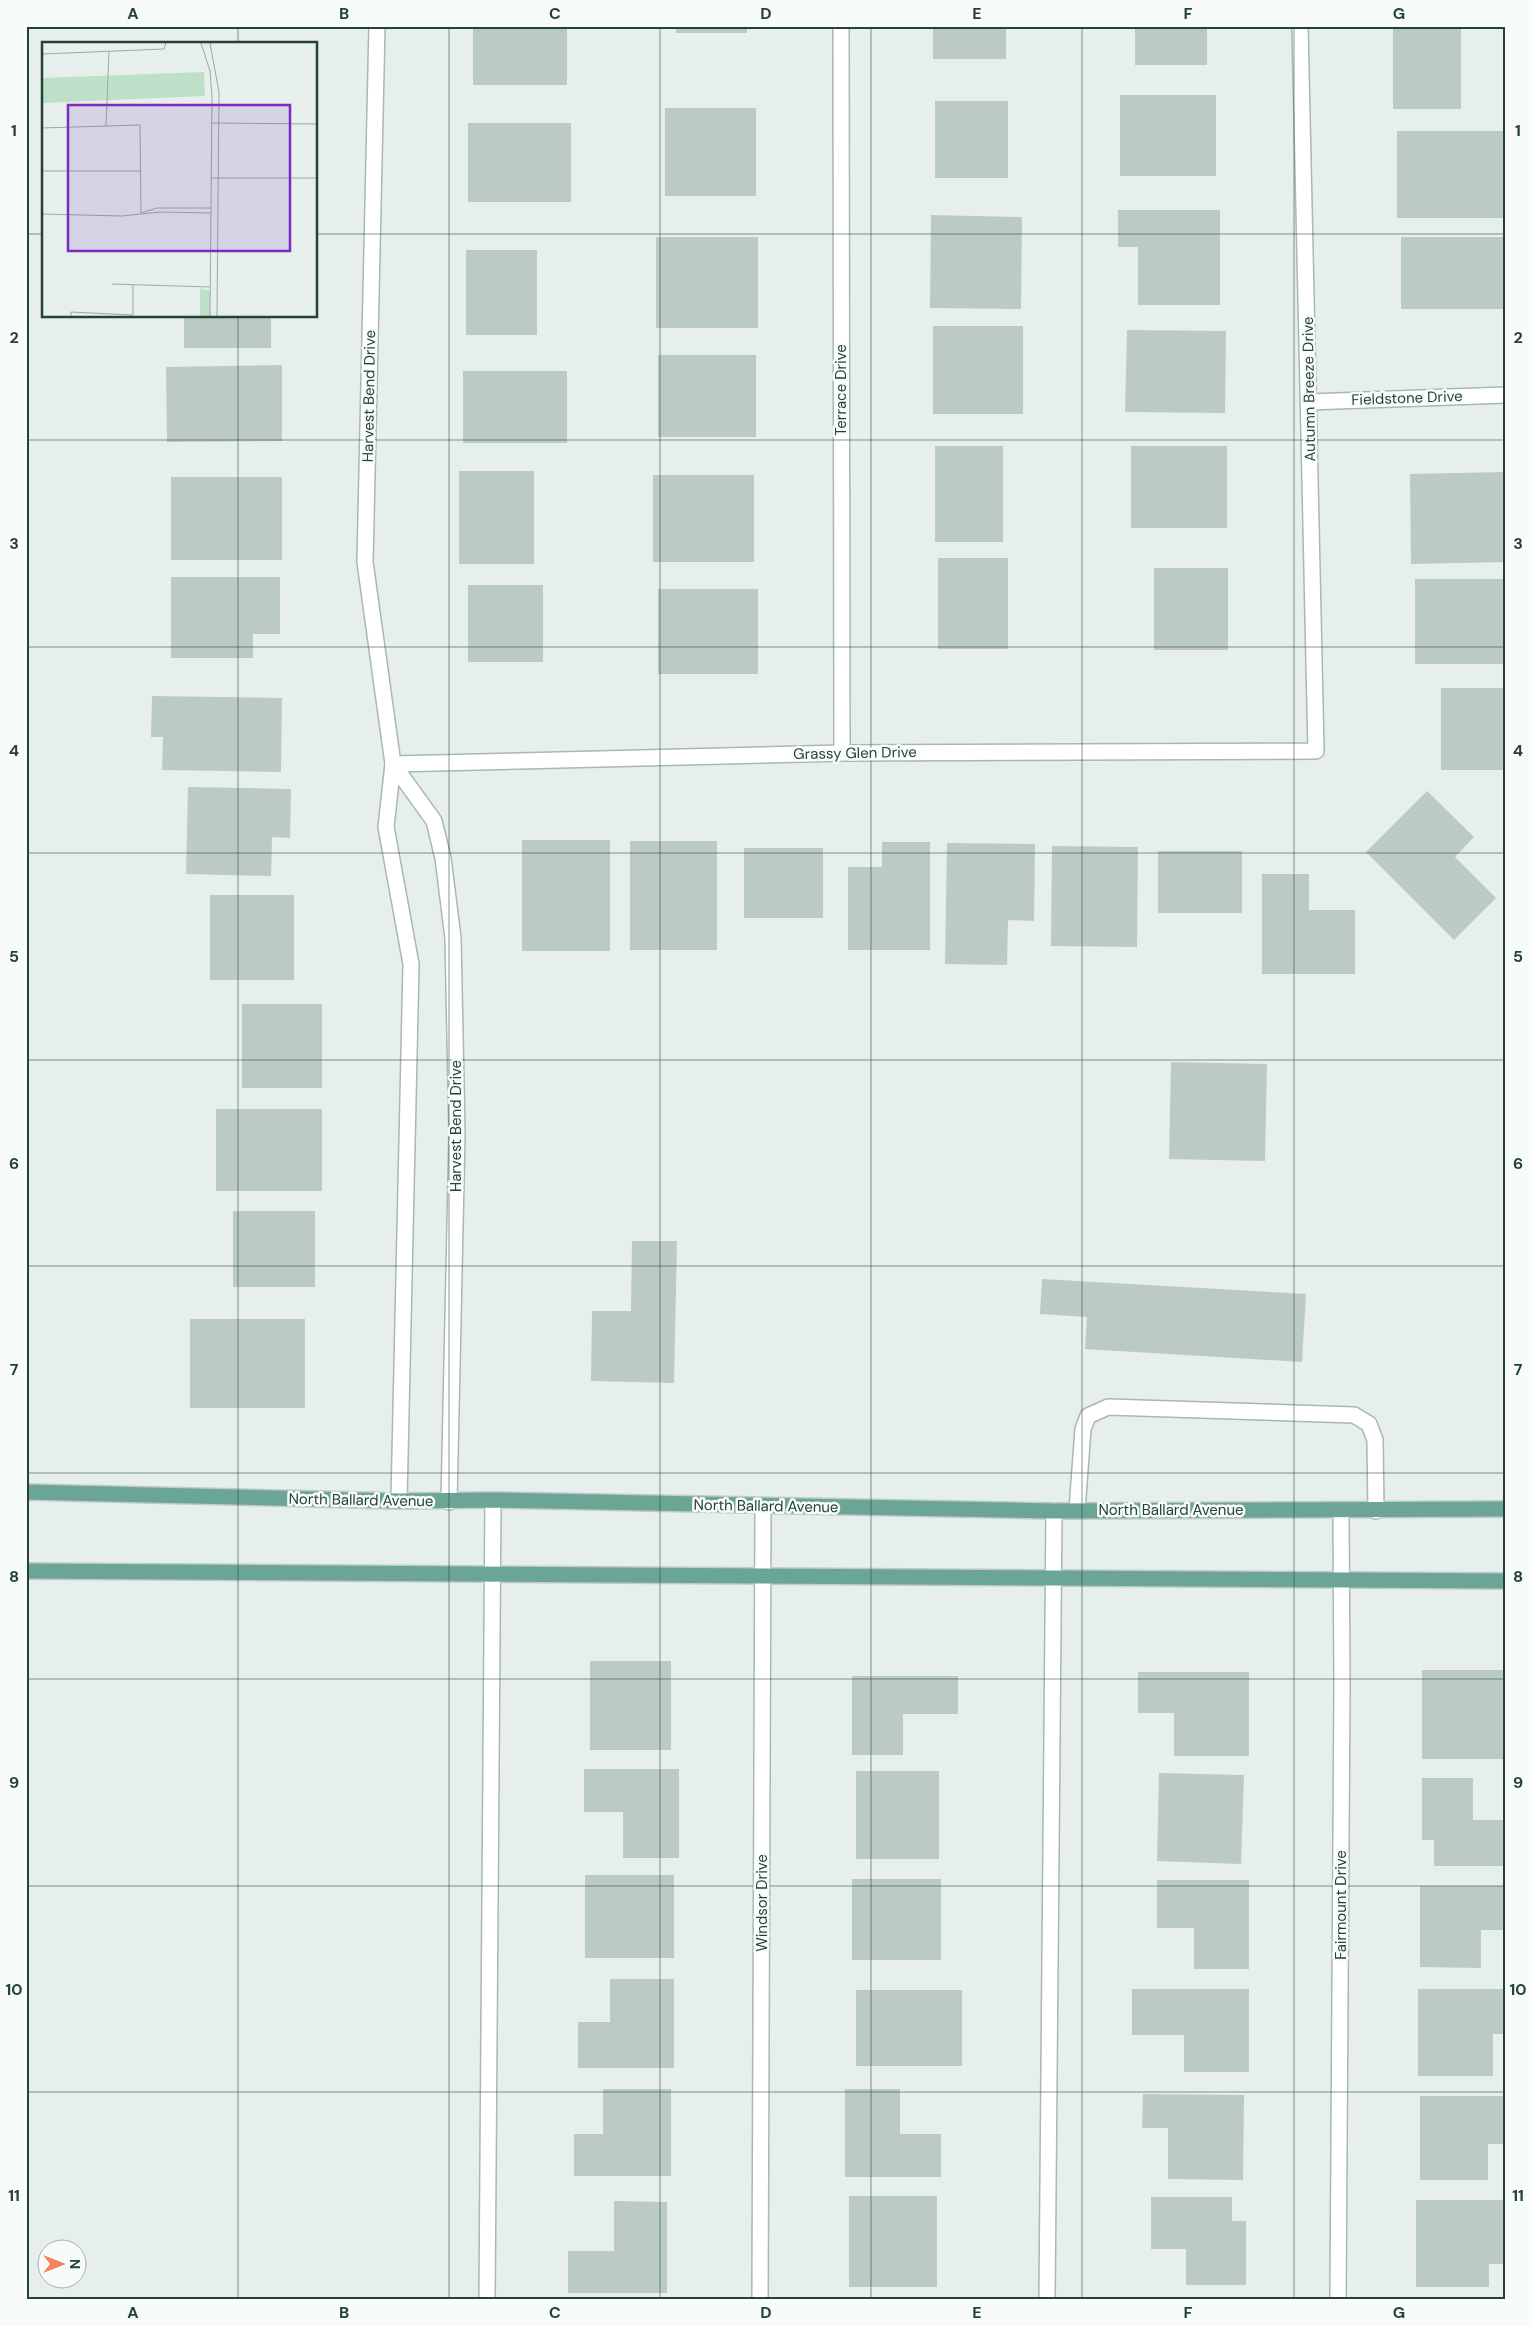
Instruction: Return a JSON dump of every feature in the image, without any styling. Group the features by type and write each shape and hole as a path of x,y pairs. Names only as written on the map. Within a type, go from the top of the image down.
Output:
{"main road":[{"name":"North Ballard Avenue","path":"26,1492 448,1502 493,1500 1054,1511 1506,1509"},
{"path":"26,1571 1506,1582"}],"street":[{"name":"Harvest Bend Drive","path":"377,26 365,562 394,764 386,827 411,964 399,1501"},
{"name":"Terrace Drive","path":"841,26 842,753"},
{"name":"Autumn Breeze Drive","path":"1300,26 1316,751"},
{"name":"Fieldstone Drive","path":"1309,402 1506,395"},
{"name":"Grassy Glen Drive","path":"394,764 842,753 1316,751"},
{"name":"Harvest Bend Drive","path":"394,764 434,821 443,858 453,938 458,1134 448,1502"},
{"path":"1077,1510 1083,1429 1088,1416 1108,1406 1354,1415 1368,1424 1375,1440 1376,1511"},
{"path":"487,2300 493,1500"},
{"name":"Windsor Drive","path":"760,2300 763,1506"},
{"path":"1048,2300 1054,1511"},
{"name":"Fairmount Drive","path":"1338,2300 1341,1511"}],"building":[{"path":"473,26 567,26 567,85 473,85"},
{"path":"676,26 747,26 747,33 676,33"},
{"path":"933,26 1006,26 1006,59 933,59"},
{"path":"1135,26 1207,26 1207,65 1135,65"},
{"path":"1393,26 1461,26 1461,109 1393,109"},
{"path":"1120,95 1216,95 1216,176 1120,176"},
{"path":"935,101 1008,101 1008,178 935,178"},
{"path":"665,108 756,108 756,196 665,196"},
{"path":"468,123 571,123 571,202 468,202"},
{"path":"1397,131 1504,131 1504,218 1397,218"},
{"path":"1118,210 1220,210 1220,305 1138,305 1138,247 1118,247"},
{"path":"931,215 1022,217 1021,309 930,308"},
{"path":"656,237 758,237 758,328 656,328"},
{"path":"1401,237 1506,237 1506,309 1401,309"},
{"path":"466,250 537,250 537,335 466,335"},
{"path":"184,318 271,318 271,348 184,348"},
{"path":"933,326 1023,326 1023,414 933,414"},
{"path":"1127,330 1226,331 1225,413 1125,412"},
{"path":"658,355 756,355 756,437 658,437"},
{"path":"282,365 282,441 167,442 166,367"},
{"path":"463,371 567,371 567,443 463,443"},
{"path":"935,446 1003,446 1003,542 935,542"},
{"path":"1131,446 1227,446 1227,528 1131,528"},
{"path":"459,471 534,471 534,564 459,564"},
{"path":"1505,472 1506,562 1411,564 1410,474"},
{"path":"653,475 754,475 754,562 653,562"},
{"path":"171,477 282,477 282,560 171,560"},
{"path":"938,558 1008,558 1008,649 938,649"},
{"path":"1154,568 1228,568 1228,650 1154,650"},
{"path":"171,577 280,577 280,634 253,634 253,658 171,658"},
{"path":"1415,579 1506,579 1506,664 1415,664"},
{"path":"468,585 543,585 543,662 468,662"},
{"path":"658,589 758,589 758,674 658,674"},
{"path":"1441,688 1506,688 1506,770 1441,770"},
{"path":"152,696 282,698 281,772 162,770 163,737 151,737"},
{"path":"188,787 291,789 290,838 272,837 271,876 186,874"},
{"path":"1427,791 1474,837 1455,857 1496,898 1454,940 1366,852"},
{"path":"522,840 610,840 610,951 522,951"},
{"path":"630,841 717,841 717,950 630,950"},
{"path":"882,842 930,842 930,950 848,950 848,867 882,867"},
{"path":"947,843 1035,844 1034,921 1008,920 1007,965 945,964"},
{"path":"1052,846 1138,847 1137,947 1051,946"},
{"path":"744,848 823,848 823,918 744,918"},
{"path":"1158,851 1242,851 1242,913 1158,913"},
{"path":"1262,874 1309,874 1309,910 1355,910 1355,974 1262,974"},
{"path":"210,895 294,895 294,980 210,980"},
{"path":"242,1004 322,1004 322,1088 242,1088"},
{"path":"1171,1062 1267,1064 1265,1161 1169,1159"},
{"path":"216,1109 322,1109 322,1191 216,1191"},
{"path":"233,1211 315,1211 315,1287 233,1287"},
{"path":"632,1241 677,1241 674,1383 591,1381 592,1311 631,1311"},
{"path":"1042,1279 1306,1294 1302,1362 1085,1349 1087,1317 1040,1314"},
{"path":"190,1319 305,1319 305,1408 190,1408"},
{"path":"590,1661 671,1661 671,1750 590,1750"},
{"path":"1422,1670 1506,1670 1506,1759 1422,1759"},
{"path":"1138,1672 1249,1672 1249,1756 1174,1756 1174,1713 1138,1713"},
{"path":"852,1676 958,1676 958,1714 903,1714 903,1755 852,1755"},
{"path":"584,1769 679,1769 679,1858 623,1858 623,1812 584,1812"},
{"path":"856,1771 939,1771 939,1859 856,1859"},
{"path":"1159,1773 1244,1775 1241,1864 1157,1861"},
{"path":"1422,1778 1473,1778 1473,1820 1506,1820 1506,1866 1434,1866 1434,1840 1422,1840"},
{"path":"585,1875 674,1875 674,1958 585,1958"},
{"path":"852,1879 941,1879 941,1960 852,1960"},
{"path":"1157,1880 1249,1880 1249,1969 1194,1969 1194,1928 1157,1928"},
{"path":"1420,1886 1506,1886 1506,1930 1481,1930 1481,1968 1420,1967"},
{"path":"610,1979 674,1979 674,2068 578,2068 578,2022 610,2022"},
{"path":"1132,1989 1249,1989 1249,2072 1184,2072 1184,2035 1132,2035"},
{"path":"1418,1989 1506,1989 1506,2034 1493,2034 1493,2076 1418,2076"},
{"path":"856,1990 962,1990 962,2066 856,2066"},
{"path":"603,2089 671,2089 671,2176 574,2176 574,2134 603,2134"},
{"path":"845,2089 900,2089 900,2134 941,2134 941,2177 845,2177"},
{"path":"1143,2094 1244,2095 1243,2180 1168,2179 1168,2128 1142,2128"},
{"path":"1420,2096 1506,2096 1506,2144 1488,2144 1488,2180 1420,2180"},
{"path":"849,2196 937,2196 937,2287 849,2287"},
{"path":"1151,2197 1232,2197 1232,2221 1246,2221 1246,2285 1186,2285 1186,2249 1151,2249"},
{"path":"1416,2200 1506,2200 1506,2264 1489,2264 1489,2287 1416,2287"},
{"path":"614,2201 667,2202 667,2293 568,2293 568,2251 614,2251"}]}
